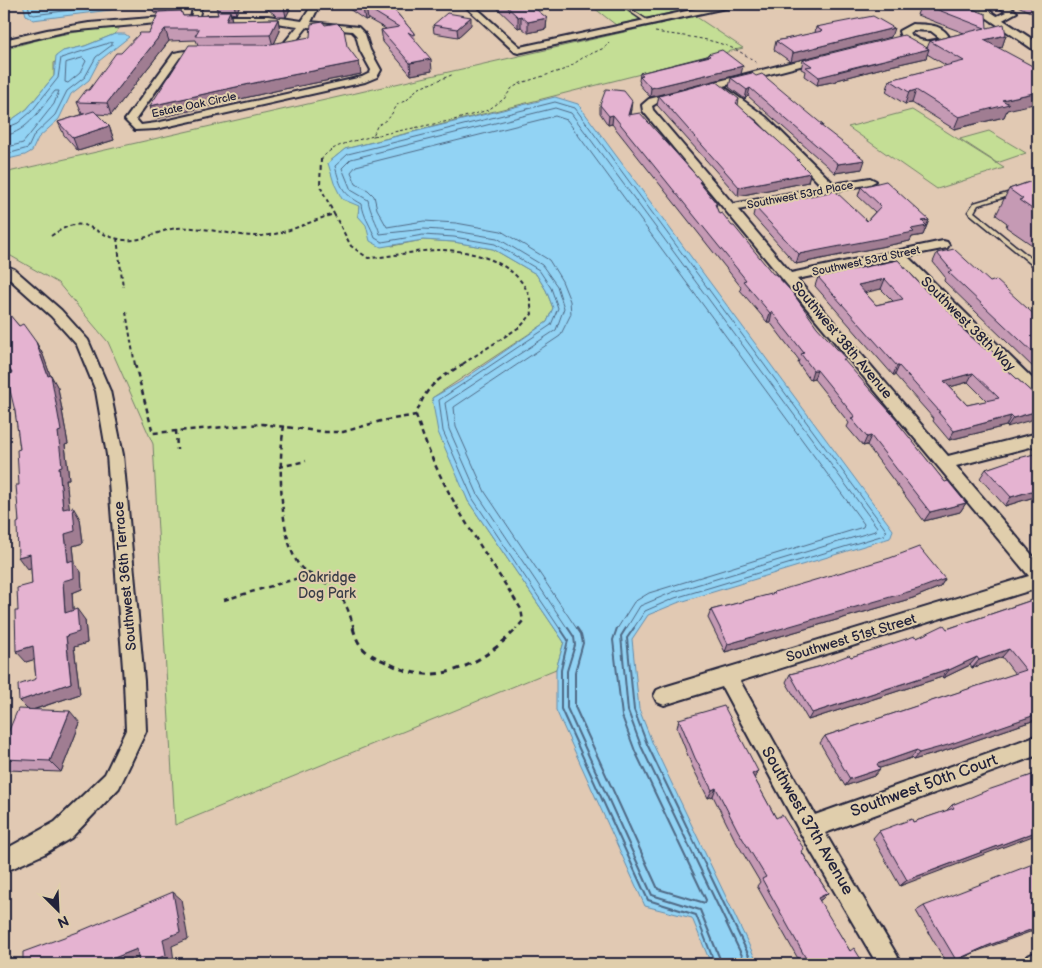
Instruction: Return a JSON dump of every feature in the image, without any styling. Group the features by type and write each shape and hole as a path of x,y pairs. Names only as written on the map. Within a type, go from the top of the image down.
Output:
{"street":[{"path":"195,4 197,8 195,18"},
{"path":"4,33 7,42 38,33 97,24 195,18 268,18 305,24 313,10 311,4"},
{"path":"467,4 518,50 730,4"},
{"path":"972,4 1036,45"},
{"path":"996,20 1012,12 1000,4"},
{"name":"Estate Oak Circle","path":"305,24 355,29 360,34 364,50 376,70 374,75 365,79 156,126 139,128 130,120 177,55 188,50 255,52 277,50 285,46 305,24"},
{"path":"717,85 832,55"},
{"path":"717,85 762,119 831,188"},
{"name":"Southwest 38th Avenue","path":"717,85 653,101 647,105 648,111 1038,574"},
{"name":"Southwest 53rd Place","path":"730,208 870,181"},
{"name":"Southwest 53rd Street","path":"789,277 943,245"},
{"name":"Southwest 38th Way","path":"898,254 1038,393"},
{"name":"Southwest 36th Terrace","path":"4,270 9,272 56,314 83,342 103,391 115,455 134,681 136,731 112,781 63,830 36,846 4,861"},
{"path":"946,463 1038,439"},
{"name":"Southwest 51st Street","path":"664,696 1038,580"},
{"name":"Southwest 37th Avenue","path":"726,677 810,828 890,964"},
{"name":"Southwest 50th Court","path":"810,828 1038,745"}],"lane":[{"path":"621,4 648,22"},
{"path":"1020,191 976,204 971,212 1038,267"}],"path":[{"path":"652,32 723,43 743,52 768,72"},
{"path":"284,426 280,436 280,467 288,540 294,558 300,566 331,586 342,596 350,610 358,646 370,656 413,673 432,674 455,670 482,658 507,639 523,621 521,609 499,572 473,537 444,484 421,433 416,415 423,396 433,384 527,321 532,314 532,304 528,292 518,278 506,269 476,255 442,250 385,258 368,258 358,254 351,246 320,186 321,159 336,147 373,136 454,120 488,110 504,99 512,88 521,83 566,69 584,57 604,48 607,43 612,41"},
{"path":"373,136 377,126 390,118 398,104 407,100 417,89 454,74"},
{"path":"51,236 66,227 78,223 117,238 134,240 160,231 195,228 230,234 267,236 334,214"},
{"path":"117,238 123,288"},
{"path":"126,312 137,373 153,433 262,424 325,432 343,432 381,421 416,415"},
{"path":"176,430 177,450"},
{"path":"280,467 306,461"},
{"path":"224,600 312,574"}],"green space":[{"path":"589,4 687,4 693,8 616,25"},
{"name":"Oakridge Dog Park","path":"695,16 743,48 345,149 328,163 359,206 358,216 392,246 423,240 454,242 493,249 536,274 546,290 553,308 547,322 432,398 468,501 564,642 556,669 175,825 153,444 108,342 58,283 4,252 4,173"},
{"path":"120,27 115,34 85,46 63,51 54,63 54,76 27,109 4,125 4,50 61,35"},
{"path":"912,110 1004,168 937,189 848,127"},
{"path":"989,131 1026,153 997,163 960,139"}],"water":[{"path":"23,4 127,4 110,10 33,20 26,15"},
{"path":"115,34 125,34 129,37 99,61 89,80 71,94 59,119 38,138 32,151 25,155 4,160 4,125 27,109 54,76 56,56 63,51 85,46"},
{"path":"555,97 578,104 893,530 890,538 677,603 648,615 632,639 639,709 652,742 758,964 711,964 692,918 645,906 556,710 556,669 564,642 468,501 438,432 432,398 460,382 547,322 553,308 546,290 536,274 493,249 454,242 423,240 381,247 370,241 366,225 358,216 359,206 342,199 334,183 328,163 345,149"}],"building":[{"path":"273,4 286,4 284,7"},
{"path":"357,4 389,4 414,33 413,35 408,32 431,59 410,63 381,30 399,27 366,7 363,8"},
{"path":"504,4 532,6 547,18 528,22 521,16 518,17"},
{"path":"923,4 959,4 986,14 987,28 1004,24 1006,35 984,40 1038,69 1038,92 1002,100 1009,104 959,117 916,90 909,92 890,80 964,61 930,41 985,28"},
{"path":"181,11 183,16 218,15 217,11 230,11 226,20 278,19 270,35 195,36 199,29 165,29 107,103 77,102 86,90 89,90 116,53 121,53 140,33 149,33 159,12"},
{"path":"447,13 471,17 457,29 433,25"},
{"path":"873,16 894,28 793,53 776,41 822,31 816,27"},
{"path":"323,22 325,25 337,23 344,30 347,46 359,62 150,106 189,45 265,45 310,37 311,24"},
{"path":"904,35 929,49 819,77 806,67 812,66 803,60"},
{"path":"722,50 743,66 651,88 640,76 643,75 640,73 710,56 708,54"},
{"path":"752,73 756,76 762,74 823,125 820,125 865,160 838,164 750,88 747,90 731,78"},
{"path":"716,81 739,99 736,103 799,160 797,160 810,173 739,187 659,96"},
{"path":"606,89 624,91 632,101 628,115 640,113 701,181 699,182 717,204 715,204 719,214 722,213 773,274 792,292 817,327 846,359 843,359 899,422 897,422 945,482 948,481 966,503 930,512 871,436 867,437 851,418 855,417 817,370 813,370 801,354 804,353 772,312 770,313 743,281 746,280 613,115 609,116 600,105"},
{"path":"94,111 109,126 73,138 58,122"},
{"path":"1038,179 1038,194 1034,196 1038,198 1038,213 1019,200 1023,199 1009,189"},
{"path":"886,181 929,220 922,221 927,226 911,229 914,232 799,254 755,207 835,191 867,221 881,206 861,187"},
{"path":"954,249 990,282 996,280 1038,318 1038,357 948,272 952,271 937,253"},
{"path":"898,260 929,294 932,293 962,325 959,326 985,349 989,348 1006,365 1003,366 1038,398 1038,411 954,431 938,412 940,412 818,277","holes":["885,279 903,299 876,305 858,285","973,373 999,398 967,405 944,381"]},
{"path":"4,308 19,326 23,324 36,342 48,376 51,375 61,431 58,432 62,466 59,467 63,509 73,507 75,531 65,534 68,562 73,560 74,578 63,581 65,613 77,609 79,632 66,636 71,683 19,701 18,685 36,679 33,646 16,651 15,611 18,611 17,588 32,584 30,554 18,557 17,523 19,522 16,485 19,485 17,450 20,449 15,411 6,374 12,373 4,360"},
{"path":"1038,453 1038,489 1011,497 986,469 1015,459"},
{"path":"919,547 945,579 918,589 728,644 711,610 775,593 890,558"},
{"path":"1038,598 1038,714 948,745 919,753 917,750 877,764 880,769 850,779 825,736 1026,670 1009,649 979,660 977,657 949,670 812,713 790,674 915,636 917,638 944,625 947,629"},
{"path":"724,706 758,771 752,774 776,818 782,815 804,849 801,851 828,893 818,898 850,951 854,948 864,964 809,964 762,879 766,877 738,831 716,788 712,790 695,758 679,719"},
{"path":"18,709 70,711 50,761 4,759 4,742"},
{"path":"1038,773 1038,831 907,880 879,831 912,819 913,822 954,808 952,805 988,790"},
{"path":"1038,862 1038,927 956,960 924,906"},
{"path":"173,892 180,932 163,939 166,955 144,964 139,964 137,949 109,960 109,964 23,964 23,952 78,932"}]}
